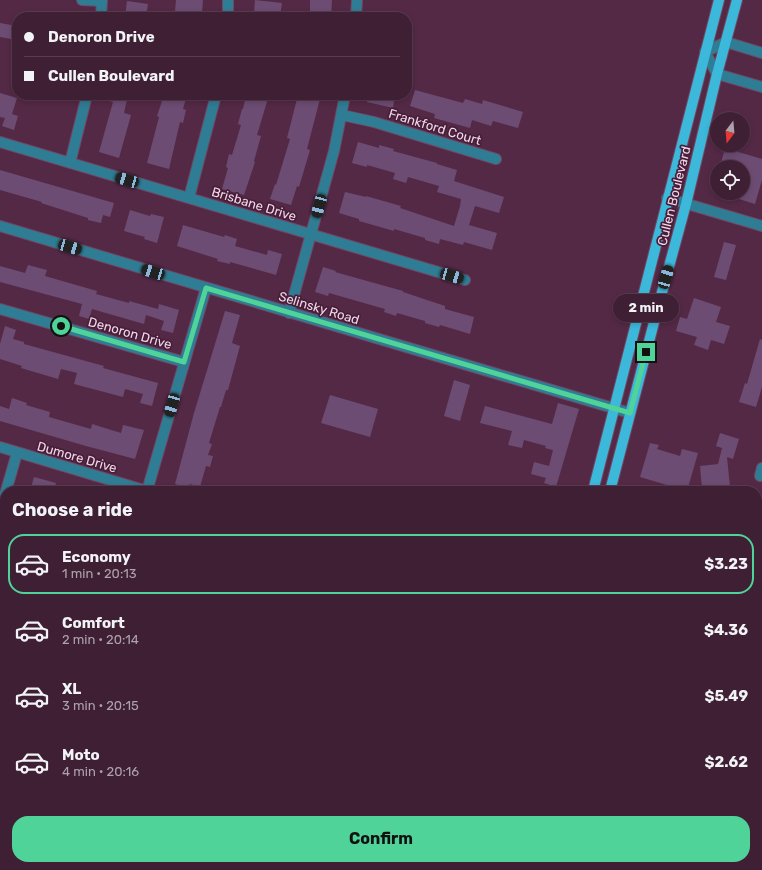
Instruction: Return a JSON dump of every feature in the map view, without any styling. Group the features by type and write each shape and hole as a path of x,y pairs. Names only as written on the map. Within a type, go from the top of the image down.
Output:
{"main road":[{"name":"Cullen Boulevard","path":"593,486 615,408 667,198 719,0"},
{"name":"Cullen Boulevard","path":"611,486 686,204 717,74 737,0"},
{"path":"642,302 658,307"}],"street":[{"path":"82,0 102,0 101,12"},
{"path":"228,0 228,12"},
{"path":"356,12 357,0"},
{"path":"762,53 726,42 705,52 717,74 762,87"},
{"path":"70,163 87,100"},
{"path":"189,198 215,100"},
{"path":"289,313 334,151 344,100"},
{"name":"Frankford Court","path":"342,114 374,122 496,159"},
{"name":"Brisbane Drive","path":"0,142 466,280"},
{"path":"667,198 762,226"},
{"name":"Selinsky Road","path":"0,226 630,413"},
{"path":"148,486 206,288"},
{"name":"Denoron Drive","path":"0,308 184,362"},
{"name":"Dumore Drive","path":"0,448 130,486"},
{"path":"7,486 17,453"}],"building":[{"path":"176,0 203,0 202,12 175,11"},
{"path":"255,0 282,3 281,12 254,12"},
{"path":"310,0 332,0 331,12 310,12"},
{"path":"127,1 148,4 147,12 126,12"},
{"path":"0,23 12,25 12,39 0,37"},
{"path":"415,90 463,103 465,99 482,104 483,100 523,112 518,128 493,121 491,126 472,120 470,128 434,118 435,114 410,106"},
{"path":"0,93 12,97 12,100 16,100 12,114 18,116 14,130 2,126 5,118 0,117"},
{"path":"106,100 127,100 124,113 131,115 119,158 99,152 113,102"},
{"path":"162,100 186,100 183,109 186,110 183,123 180,122 169,169 147,163 159,117 157,116"},
{"path":"245,100 268,100 257,135 261,136 255,162 244,195 222,189 228,168 226,167 229,154 232,155 241,125 238,124"},
{"path":"297,100 320,100 307,149 310,150 299,187 297,186 291,205 270,199 275,184 276,185 290,139 287,138"},
{"path":"367,100 394,100 393,108 367,102"},
{"path":"358,142 379,148 379,145 394,149 393,151 457,170 454,181 504,197 499,213 475,206 469,225 497,233 492,250 464,242 463,245 440,239 439,244 425,240 425,238 394,229 394,231 359,221 359,219 339,213 345,192 366,196 401,206 400,208 454,226 460,206 461,199 437,192 439,186 408,177 406,183 393,179 395,173 367,165 367,167 352,163"},
{"path":"724,152 738,152 762,159 762,180 755,204 742,200 750,200 750,160 722,160"},
{"path":"0,170 114,203 110,217 103,215 101,223 88,220 88,218 41,203 42,202 0,190"},
{"path":"130,210 150,216 151,214 164,217 157,243 144,239 145,237 124,231"},
{"path":"183,225 224,237 225,235 237,239 235,246 267,255 268,250 282,254 276,275 230,262 230,264 217,261 218,259 177,246"},
{"path":"724,242 736,245 726,280 714,277"},
{"path":"28,265 47,270 45,276 97,291 96,294 158,309 159,304 179,310 173,333 161,330 164,321 146,315 144,324 92,309 89,319 79,316 82,304 0,282 0,266 25,273"},
{"path":"323,267 336,271 335,272 403,291 445,306 445,309 474,317 470,334 440,325 439,327 425,323 425,321 397,313 396,316 384,312 385,309 329,293 328,296 315,292"},
{"path":"694,298 721,307 716,322 730,326 724,344 711,340 708,350 694,345 697,337 676,331 680,317 687,319"},
{"path":"225,311 240,315 232,343 240,346 228,390 226,390 209,443 212,444 208,455 213,456 210,467 206,466 200,486 190,484 189,486 182,486 175,484 194,413"},
{"path":"5,326 16,330 13,339 24,342 24,344 104,366 103,368 158,383 152,406 140,403 143,394 125,389 123,397 74,384 77,373 61,369 58,379 21,368 22,366 0,359 0,344"},
{"path":"760,339 762,340 762,387 756,407 739,402 745,383 747,384"},
{"path":"454,380 470,385 460,421 444,416"},
{"path":"330,395 378,409 370,437 321,423"},
{"path":"12,398 27,403 26,405 50,412 49,417 91,429 92,424 121,433 123,425 144,430 135,459 0,421 0,406 9,409"},
{"path":"558,403 579,409 556,486 544,483 546,478 531,474 534,462 549,466 553,450 545,448 546,446 524,440 522,448 508,445 512,431 480,423 485,406 552,424"},
{"path":"720,433 739,439 733,459 727,457 730,486 702,486 700,466 718,464 722,448 716,446"},
{"path":"650,443 659,445 657,449 680,456 682,449 698,453 688,486 670,486 640,477"},
{"path":"34,477 56,483 55,486 31,486"}],"route":[{"path":"61,326 184,362 206,288 630,413 646,352"}]}
